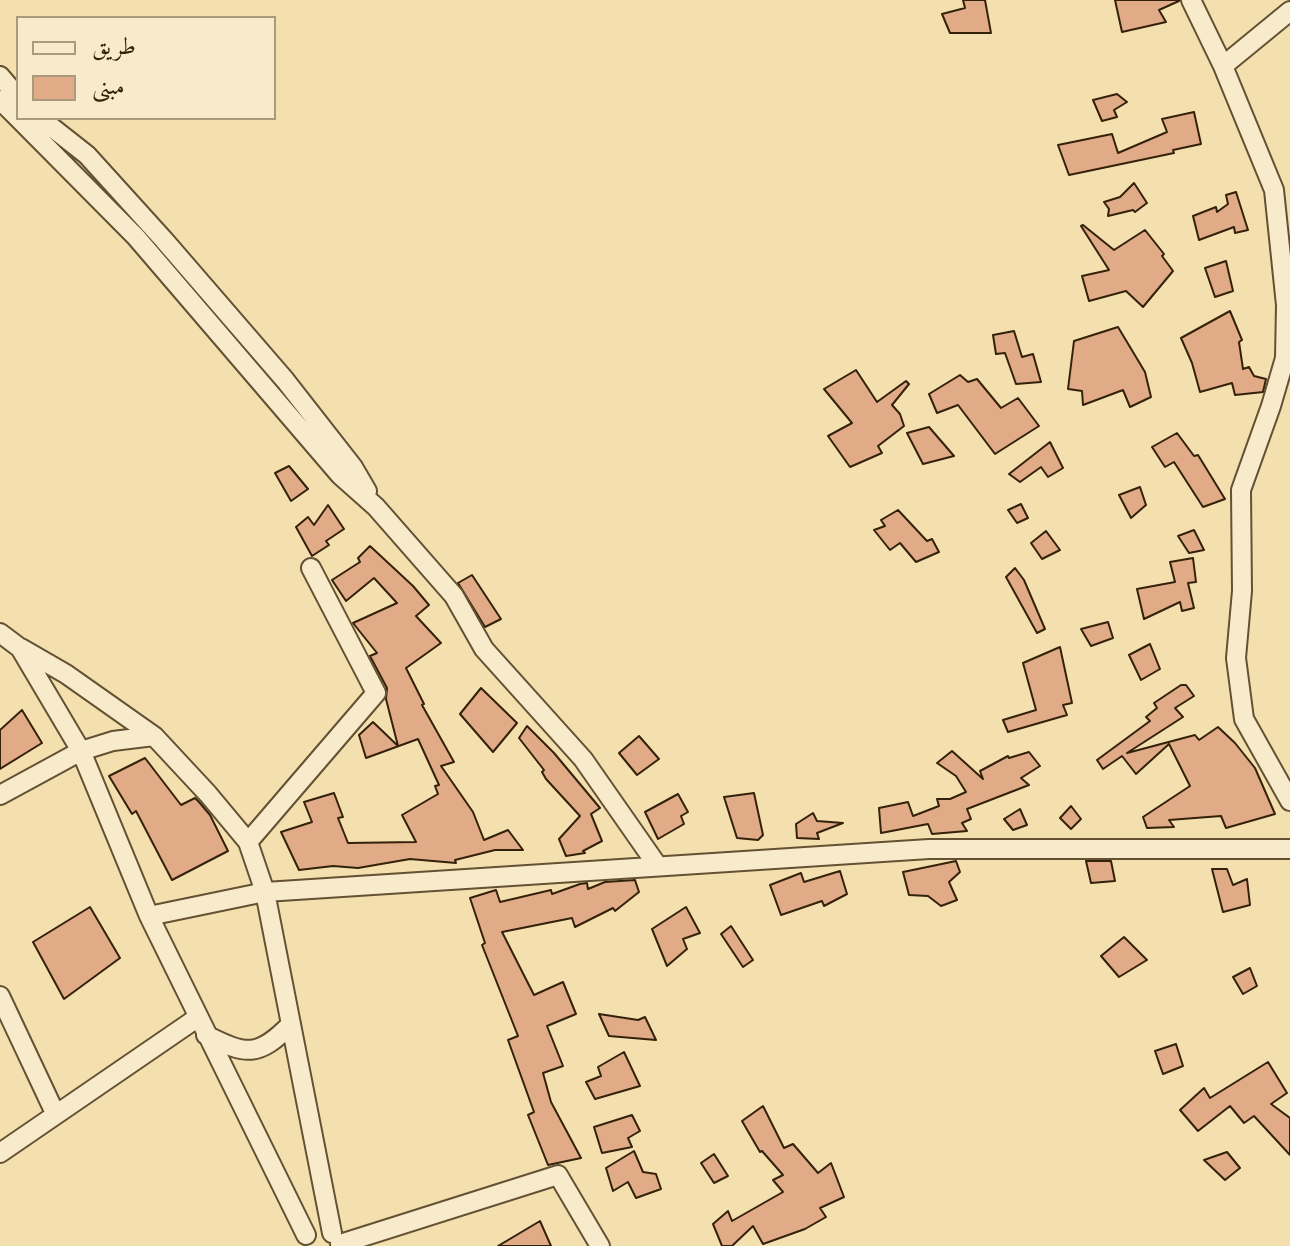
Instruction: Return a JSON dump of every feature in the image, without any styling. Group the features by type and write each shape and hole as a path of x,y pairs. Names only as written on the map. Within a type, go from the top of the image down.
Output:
{"street":[{"path":"1191,0 1223,66 1274,190 1286,305 1285,358 1241,490 1242,591 1236,658 1244,719 1290,801"},
{"path":"1223,66 1290,11"},
{"path":"0,76 16,95"},
{"path":"0,100 16,116"},
{"path":"20,120 136,237 340,475 376,507 454,596 484,649 583,759 657,865"},
{"path":"43,120 87,155 255,345 353,467 376,507"},
{"path":"248,842 376,693 311,568"},
{"path":"0,633 66,674 154,736 248,842 265,892 338,1241"},
{"path":"20,648 81,751 149,916 302,1240 318,1230 338,1241 558,1175 600,1246"},
{"path":"0,795 81,751 113,741 154,736"},
{"path":"149,916 265,892 929,849 1290,849"},
{"path":"0,996 55,1113"},
{"path":"0,1153 197,1018"},
{"path":"206,1035 242,1051 270,1044 291,1024"}],"building":[{"path":"963,0 985,0 991,33 950,33 942,14 965,8"},
{"path":"1115,0 1179,1 1159,10 1166,22 1122,32"},
{"path":"1117,94 1127,102 1114,110 1117,117 1102,121 1093,100"},
{"path":"1194,112 1201,144 1173,150 1174,153 1069,175 1058,145 1112,134 1118,153 1167,132 1162,119"},
{"path":"1134,183 1147,203 1135,212 1108,216 1109,209 1104,202 1120,197"},
{"path":"1236,192 1248,230 1235,233 1234,227 1199,240 1193,216 1216,207 1217,212 1228,204 1226,195"},
{"path":"1083,225 1114,250 1145,230 1164,254 1162,256 1173,271 1143,307 1126,291 1089,301 1082,276 1109,270"},
{"path":"1226,261 1233,291 1215,297 1205,268"},
{"path":"1230,311 1242,340 1239,342 1243,369 1249,367 1254,376 1266,379 1263,392 1235,395 1232,383 1200,392 1181,338"},
{"path":"1118,327 1145,372 1151,397 1130,407 1123,390 1083,405 1082,391 1068,389 1074,341"},
{"path":"1014,331 1022,357 1033,354 1041,382 1016,384 1005,353 996,354 993,335"},
{"path":"856,370 877,402 906,381 909,384 892,405 900,414 904,426 878,446 882,453 850,467 828,436 852,423 824,389"},
{"path":"960,375 968,382 977,379 1001,408 1018,398 1039,426 995,454 958,405 937,413 929,394"},
{"path":"929,427 954,456 923,464 907,433"},
{"path":"1177,433 1194,456 1198,455 1225,499 1203,507 1174,462 1165,467 1152,447"},
{"path":"1050,442 1063,468 1048,477 1041,467 1020,482 1009,474"},
{"path":"289,466 308,489 291,501 275,473"},
{"path":"1140,487 1146,505 1131,518 1119,495"},
{"path":"1021,504 1028,518 1017,523 1008,510"},
{"path":"328,505 344,529 326,541 329,545 312,556 296,527 308,517 314,525"},
{"path":"898,510 927,541 932,539 939,552 916,562 900,543 890,550 874,530 885,526 881,520"},
{"path":"1194,530 1204,550 1189,553 1178,536"},
{"path":"1046,531 1060,550 1042,559 1031,543"},
{"path":"370,546 429,605 416,616 441,643 406,668 422,705 454,762 441,766 473,812 484,840 508,830 523,850 495,850 455,860 456,863 410,859 358,868 333,866 299,870 281,832 312,822 304,802 334,793 343,817 338,818 348,843 416,842 402,815 438,794 435,786 439,785 418,739 366,758 359,735 373,722 398,746 386,699 387,688 370,656 377,653 353,623 397,603 374,578 346,601 332,580 360,562 358,558"},
{"path":"1193,558 1196,582 1188,583 1194,608 1182,611 1180,602 1144,619 1137,589 1175,582 1170,562"},
{"path":"1015,568 1024,580 1045,629 1037,633 1006,577"},
{"path":"472,575 501,619 485,627 458,583"},
{"path":"1108,622 1113,638 1091,646 1081,629"},
{"path":"1150,644 1160,669 1141,680 1129,655"},
{"path":"1060,647 1072,703 1063,705 1067,715 1008,732 1003,720 1036,710 1023,663"},
{"path":"1181,685 1186,685 1194,696 1175,708 1183,717 1127,753 1195,735 1199,740 1218,727 1255,768 1275,814 1226,828 1221,816 1169,820 1174,827 1147,828 1143,817 1190,786 1169,744 1136,774 1122,756 1103,769 1097,760 1150,721 1146,717 1157,708 1154,703"},
{"path":"481,688 517,723 493,752 460,714"},
{"path":"22,710 42,743 0,769 0,730"},
{"path":"527,726 600,808 591,814 602,841 583,851 585,853 566,856 559,839 580,816 546,779 544,770 519,738"},
{"path":"639,736 659,759 637,775 619,753"},
{"path":"952,751 983,779 980,771 1008,756 1029,752 1040,766 1021,778 1029,785 967,809 971,819 962,823 967,831 932,834 928,824 881,833 879,808 908,802 913,816 939,806 937,799 950,799 966,792 956,776 937,763"},
{"path":"145,758 181,805 195,798 199,802 210,815 228,851 172,880 136,811 132,814 109,776"},
{"path":"754,793 763,835 758,840 737,838 724,797"},
{"path":"678,794 688,812 681,816 684,824 658,839 645,812"},
{"path":"1071,806 1081,819 1071,829 1060,818"},
{"path":"1020,809 1027,825 1013,830 1004,819"},
{"path":"813,813 817,821 843,823 817,833 819,839 797,838 796,824"},
{"path":"956,861 960,872 949,882 957,900 941,906 928,896 909,895 903,872"},
{"path":"1086,861 1111,861 1115,881 1091,883"},
{"path":"1212,869 1227,869 1233,885 1247,879 1250,905 1223,912"},
{"path":"840,871 847,894 824,906 822,901 781,915 770,885 801,873 804,882"},
{"path":"635,880 639,892 615,911 613,908 575,927 572,918 502,932 534,995 563,982 576,1014 547,1026 563,1066 543,1073 551,1102 581,1158 548,1165 528,1115 534,1112 508,1040 518,1036 482,945 485,943 470,898 496,890 500,902 551,890 552,894 580,884 587,883 588,889 605,882"},
{"path":"90,907 120,958 64,999 33,942"},
{"path":"686,907 700,933 683,939 687,949 667,966 652,929"},
{"path":"731,926 753,960 743,967 721,934"},
{"path":"1124,937 1147,960 1119,977 1101,956"},
{"path":"1250,968 1257,986 1243,994 1233,977"},
{"path":"599,1014 638,1020 645,1017 656,1040 609,1036"},
{"path":"1176,1044 1183,1066 1163,1074 1155,1051"},
{"path":"624,1052 640,1086 595,1099 586,1082 601,1076 598,1067"},
{"path":"1268,1062 1287,1093 1271,1104 1290,1118 1290,1155 1254,1116 1244,1123 1230,1106 1198,1131 1180,1110 1204,1088 1210,1098"},
{"path":"763,1106 784,1148 793,1144 818,1173 831,1163 844,1197 820,1208 826,1217 805,1229 763,1244 753,1226 732,1246 722,1246 713,1224 728,1211 732,1221 783,1192 773,1180 783,1175 760,1152 742,1121"},
{"path":"632,1115 640,1131 628,1138 632,1147 602,1153 594,1127"},
{"path":"634,1151 643,1172 656,1174 661,1189 636,1198 628,1182 613,1191 606,1168"},
{"path":"1227,1152 1240,1168 1225,1180 1204,1160"},
{"path":"714,1154 728,1176 714,1183 701,1163"},
{"path":"540,1221 551,1246 498,1246"}]}
